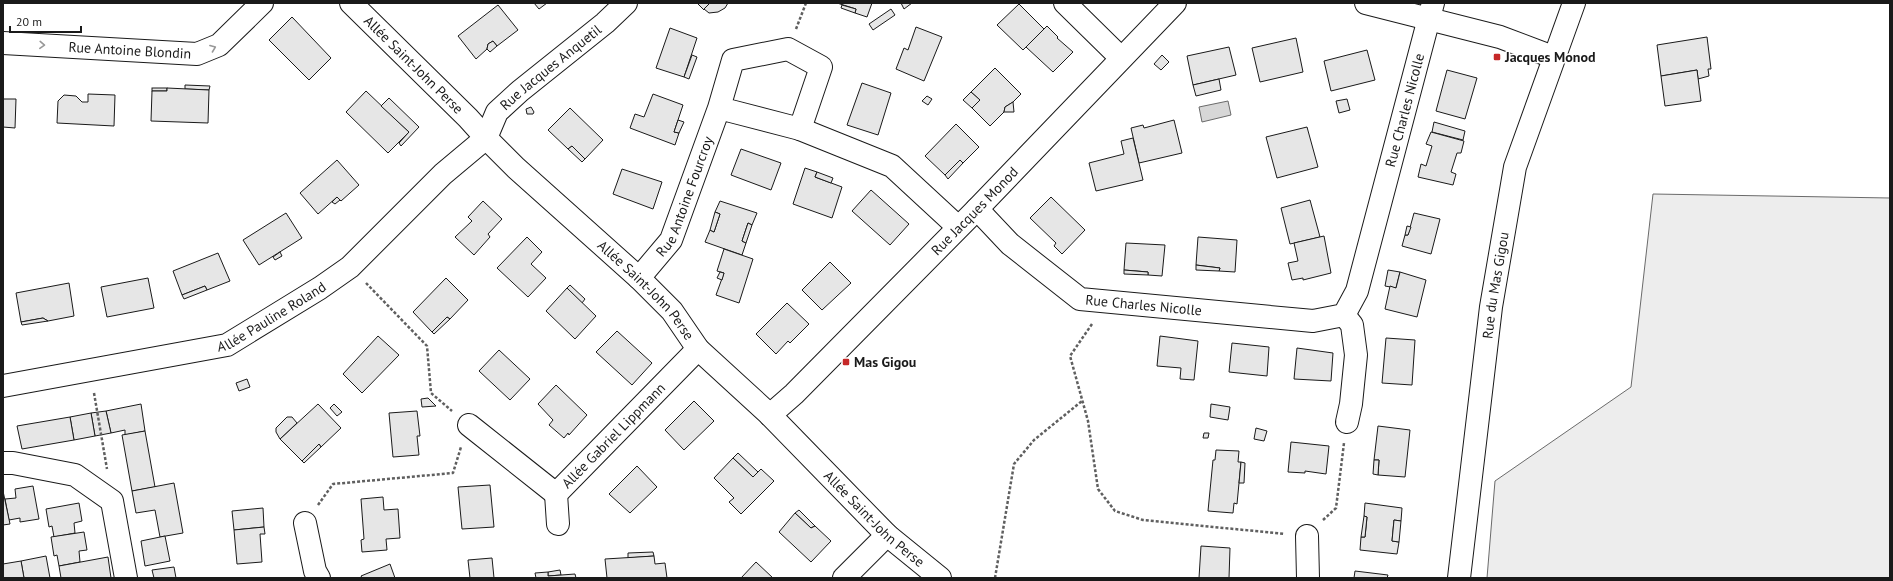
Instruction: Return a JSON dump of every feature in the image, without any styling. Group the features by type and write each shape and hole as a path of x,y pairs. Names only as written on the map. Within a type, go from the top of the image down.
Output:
{"street":[{"name":"Rue Antoine Blondin","path":"3,43 197,54 220,45 262,3"},
{"name":"Allée Saint-John Perse","path":"351,3 468,118 486,138 639,278 672,311 698,349 770,415 887,535 940,578"},
{"name":"Rue Jacques Anquetil","path":"486,138 497,112 520,91 606,23 626,3"},
{"path":"1065,3 1122,58"},
{"name":"Rue Jacques Monod","path":"770,415 794,394 977,209 1175,3"},
{"path":"1366,3 1431,11 1553,57"},
{"name":"Rue du Mas Gigou","path":"1459,578 1491,307 1515,166 1553,57 1574,3"},
{"name":"Rue Charles Nicolle","path":"977,209 1010,244 1080,299 1313,321 1344,315 1357,291 1431,11"},
{"name":"Rue Antoine Fourcroy","path":"639,278 671,240 719,108 733,60 788,49 821,67 800,129"},
{"path":"719,108 800,129 892,166 958,227"},
{"name":"Allée Pauline Roland","path":"3,386 227,345 320,288 350,267 443,174 486,138"},
{"path":"1344,315 1352,325 1356,355 1351,404 1347,422"},
{"name":"Allée Gabriel Lippmann","path":"469,424 556,494 698,349"},
{"path":"3,463 13,463 75,475 112,501 126,578"},
{"path":"556,494 558,524"},
{"path":"305,523 315,571 320,578"},
{"path":"844,578 887,535"},
{"path":"1307,536 1308,578"}],"path":[{"path":"305,523 333,484 453,473 469,424 430,393 427,346 350,267"},
{"path":"1100,301 1092,324 1070,356 1088,421 1098,489 1115,511 1143,520 1307,536 1336,508 1347,422"},
{"path":"995,578 1014,464 1034,440 1082,401"},
{"path":"98,412 102,434"}],"shaded area":[{"path":"1228,101 1231,115 1202,122 1199,107"},
{"path":"1653,194 1890,198 1890,578 1487,578 1495,481 1631,387"}],"building":[{"path":"534,3 547,3 539,9"},
{"path":"697,3 710,3 704,10"},
{"path":"710,3 728,3 725,8 718,12 709,13 704,9"},
{"path":"837,3 872,3 867,17 855,13 856,9"},
{"path":"901,3 912,3 904,9"},
{"path":"1019,4 1044,29 1023,50 997,25"},
{"path":"498,5 518,30 497,46 493,41 488,44 487,49 476,59 458,36"},
{"path":"842,5 856,9 855,13 841,8"},
{"path":"891,9 895,15 873,30 869,24"},
{"path":"292,17 331,58 309,80 269,40"},
{"path":"1047,26 1058,37 1057,38 1073,52 1053,72 1026,47"},
{"path":"916,27 942,37 924,81 896,69 904,48 908,50"},
{"path":"670,28 697,38 684,77 656,68"},
{"path":"1707,37 1711,69 1708,69 1709,76 1698,79 1697,70 1661,76 1657,45"},
{"path":"1296,38 1303,72 1260,82 1252,48"},
{"path":"493,41 497,46 490,52 487,49 488,44"},
{"path":"1229,47 1236,75 1193,85 1187,56"},
{"path":"1367,50 1375,80 1331,91 1324,61"},
{"path":"692,55 697,57 689,79 684,77"},
{"path":"1162,55 1169,62 1161,70 1154,64"},
{"path":"995,68 1021,94 1005,107 1004,112 990,126 972,108 980,100 971,92"},
{"path":"1447,70 1477,78 1465,119 1436,111"},
{"path":"1697,70 1701,101 1665,106 1661,76"},
{"path":"1219,79 1221,90 1196,96 1193,85"},
{"path":"862,83 891,93 878,135 847,125"},
{"path":"185,85 210,86 209,90 185,89"},
{"path":"152,88 167,88 167,91 152,91"},
{"path":"167,88 209,90 208,123 151,121 152,91 167,91"},
{"path":"366,91 409,132 388,153 346,112"},
{"path":"971,92 980,100 972,108 963,100"},
{"path":"88,94 115,95 114,126 57,123 58,101 64,95 76,96 82,102 88,102"},
{"path":"653,94 683,105 674,132 679,133 675,145 630,128 635,114 644,117"},
{"path":"927,96 932,99 928,105 922,101"},
{"path":"389,98 419,127 401,146 399,143 409,132 381,106"},
{"path":"3,99 16,99 15,128 3,127"},
{"path":"1347,99 1350,110 1339,113 1336,101"},
{"path":"1013,102 1014,112 1004,112 1005,107"},
{"path":"531,107 534,112 533,114 527,114 526,109"},
{"path":"570,108 603,140 585,159 572,146 568,149 548,130"},
{"path":"678,120 684,122 679,133 674,132"},
{"path":"1174,120 1182,153 1139,163 1131,128 1143,125 1144,128"},
{"path":"1434,122 1465,131 1463,140 1432,132"},
{"path":"956,124 979,147 963,163 960,160 945,175 925,156"},
{"path":"1307,127 1318,167 1277,178 1266,137"},
{"path":"1431,132 1464,141 1461,153 1457,153 1451,172 1456,174 1453,185 1418,177 1421,164 1426,166 1432,146 1426,144"},
{"path":"1133,138 1143,180 1096,191 1089,163 1124,154 1121,141"},
{"path":"572,146 585,159 582,162 568,149"},
{"path":"741,149 781,163 771,190 731,175"},
{"path":"337,160 359,185 341,201 337,197 318,214 300,193"},
{"path":"960,160 963,163 948,179 945,175"},
{"path":"805,168 817,172 815,177 842,187 832,218 793,204"},
{"path":"622,169 662,182 653,209 613,194"},
{"path":"817,172 833,178 831,183 815,177"},
{"path":"871,190 909,224 890,245 852,211"},
{"path":"337,197 340,200 335,204 332,202"},
{"path":"1051,197 1085,230 1062,254 1054,246 1056,243 1030,218"},
{"path":"1310,200 1320,237 1290,244 1281,208"},
{"path":"483,201 502,219 488,234 490,237 474,255 455,237 472,221 468,217"},
{"path":"720,201 757,213 752,225 748,223 742,241 746,243 742,255 705,242 710,230 714,232 720,214 715,212"},
{"path":"715,212 720,214 714,232 710,230"},
{"path":"286,213 302,238 259,265 243,240"},
{"path":"1414,213 1440,219 1431,254 1402,246 1405,235 1408,235"},
{"path":"748,223 752,225 746,243 742,241"},
{"path":"1407,226 1411,227 1408,235 1405,235"},
{"path":"1324,236 1331,273 1303,280 1303,278 1292,280 1288,263 1298,261 1294,243"},
{"path":"527,237 542,252 531,264 546,278 528,297 497,268"},
{"path":"1198,237 1237,240 1235,272 1219,271 1220,268 1196,265"},
{"path":"1126,243 1165,245 1162,276 1148,275 1148,272 1124,270"},
{"path":"724,249 753,259 739,303 716,295 724,273 717,271"},
{"path":"280,252 282,256 275,260 273,257"},
{"path":"218,253 230,281 207,290 205,286 182,295 173,271"},
{"path":"830,262 851,283 822,310 802,290"},
{"path":"1196,265 1220,268 1219,271 1196,270"},
{"path":"1124,270 1148,272 1148,275 1124,274"},
{"path":"1388,270 1400,272 1396,288 1385,286"},
{"path":"720,272 724,273 722,280 717,278"},
{"path":"1400,272 1426,280 1417,317 1385,309 1390,286 1396,288"},
{"path":"148,278 154,308 107,317 101,287"},
{"path":"446,278 468,300 450,319 447,317 432,332 413,312"},
{"path":"69,283 74,316 48,321 43,318 21,322 16,293"},
{"path":"570,285 585,299 582,303 567,288"},
{"path":"205,286 207,290 184,299 182,295"},
{"path":"567,288 596,316 575,339 546,311"},
{"path":"787,303 809,324 790,343 788,341 776,354 756,334"},
{"path":"447,317 450,319 434,334 432,332"},
{"path":"43,318 48,321 22,325 21,322"},
{"path":"617,331 652,363 632,385 596,352"},
{"path":"378,336 399,355 362,393 343,374"},
{"path":"1160,336 1198,341 1194,380 1180,379 1181,368 1157,366"},
{"path":"1386,338 1415,340 1412,385 1382,383"},
{"path":"1232,343 1269,347 1267,376 1229,372"},
{"path":"1297,348 1333,353 1331,381 1294,379"},
{"path":"499,350 530,379 510,400 479,371"},
{"path":"247,379 250,387 239,391 236,383"},
{"path":"556,385 587,415 569,435 568,433 564,438 549,425 553,420 538,404"},
{"path":"428,398 436,406 422,407 421,399"},
{"path":"694,401 714,421 684,450 665,430"},
{"path":"141,404 145,431 125,435 125,430 111,433 106,411"},
{"path":"318,404 341,428 321,447 319,444 302,461 280,439"},
{"path":"334,404 342,412 337,416 330,408"},
{"path":"1211,404 1230,407 1228,420 1210,417"},
{"path":"106,411 111,433 95,436 91,413"},
{"path":"417,411 420,436 417,436 419,455 393,457 389,413"},
{"path":"91,413 95,436 74,440 70,417"},
{"path":"70,417 74,440 22,449 17,426"},
{"path":"287,417 292,417 297,423 280,439 276,432 276,428"},
{"path":"1378,426 1410,430 1405,477 1378,475 1379,460 1374,460"},
{"path":"1256,428 1267,431 1264,441 1254,439"},
{"path":"145,431 155,487 132,491 122,435"},
{"path":"1204,433 1209,433 1208,438 1203,438"},
{"path":"1291,442 1329,446 1326,474 1305,471 1305,473 1288,472"},
{"path":"319,444 321,447 304,463 302,461"},
{"path":"1216,450 1239,451 1238,462 1241,462 1237,504 1234,503 1233,513 1208,511 1213,460 1215,460"},
{"path":"738,453 758,472 753,477 733,458"},
{"path":"733,458 753,477 761,469 774,481 741,514 729,502 734,498 714,478"},
{"path":"1374,460 1379,460 1378,475 1373,474"},
{"path":"1241,462 1245,463 1244,483 1239,483"},
{"path":"637,466 657,487 630,513 609,494"},
{"path":"174,483 183,533 160,537 155,510 136,513 132,491"},
{"path":"490,485 494,527 462,529 458,487"},
{"path":"33,486 39,519 20,522 20,518 9,520 5,499 16,498 15,489"},
{"path":"3,491 10,524 3,525"},
{"path":"383,497 384,510 398,509 400,538 386,539 387,550 362,552 361,540 364,539 361,499"},
{"path":"79,503 82,521 74,523 75,533 54,537 52,526 49,527 46,509"},
{"path":"1365,503 1402,508 1401,521 1394,520 1392,541 1399,542 1397,554 1360,550 1361,537 1365,537 1367,517 1364,516"},
{"path":"263,508 264,527 234,530 232,511"},
{"path":"799,510 815,526 811,528 795,513"},
{"path":"795,513 811,528 815,526 831,541 811,562 779,532"},
{"path":"1364,516 1367,517 1365,537 1361,537"},
{"path":"1394,520 1401,521 1399,542 1392,541"},
{"path":"264,527 265,534 260,534 262,562 237,564 234,530"},
{"path":"84,532 87,550 79,551 80,562 59,566 57,555 54,556 51,537"},
{"path":"165,536 170,561 145,566 141,541"},
{"path":"1201,546 1230,548 1229,578 1199,578"},
{"path":"653,552 654,556 628,558 628,553"},
{"path":"46,556 50,578 24,578 21,561"},
{"path":"654,556 655,564 665,563 667,578 607,578 605,559"},
{"path":"108,557 111,578 61,578 59,566"},
{"path":"492,558 494,578 470,578 468,560"},
{"path":"21,561 24,578 3,578 3,564"},
{"path":"756,562 773,578 741,578"},
{"path":"390,564 395,578 362,578 361,576"},
{"path":"174,567 176,578 154,578 152,570"},
{"path":"560,570 561,575 548,576 548,572"},
{"path":"1355,571 1388,575 1387,578 1354,578"},
{"path":"548,572 548,576 575,574 576,578 536,578 535,573"}],"place":[{"name":"Jacques Monod","path":"1497,57"},
{"name":"Mas Gigou","path":"846,362"}]}
